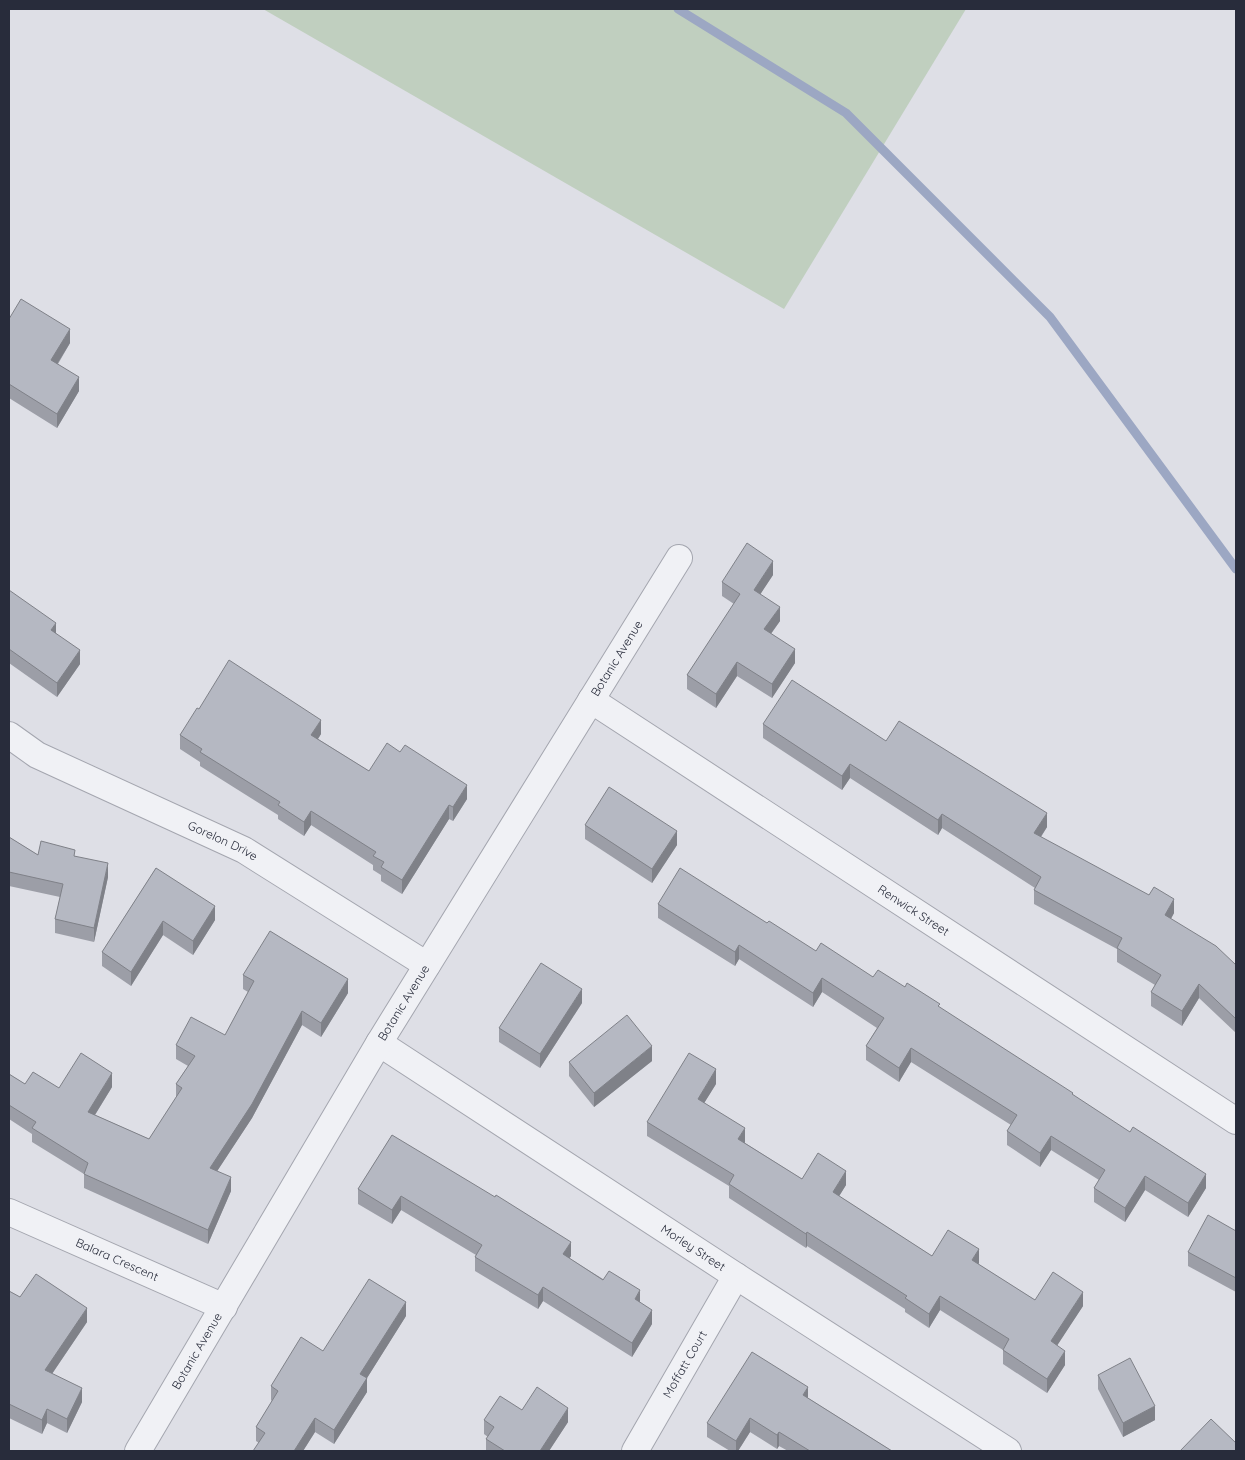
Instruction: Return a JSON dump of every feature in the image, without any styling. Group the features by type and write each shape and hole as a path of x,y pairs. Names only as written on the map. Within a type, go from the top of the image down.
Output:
{"street":[{"name":"Botanic Avenue","path":"138,1451 379,1043 679,558"},
{"name":"Renwick Street","path":"591,700 1236,1121"},
{"name":"Gorelon Drive","path":"9,735 37,755 244,850 428,965"},
{"name":"Morley Street","path":"379,1043 1008,1451"},
{"name":"Balara Crescent","path":"9,1212 224,1307"},
{"name":"Moffatt Court","path":"635,1451 736,1276"}],"green space":[{"path":"263,9 966,9 784,309"}],"building":[{"path":"21,299 70,329 51,360 79,377 57,414 9,384 9,319"},
{"path":"747,543 773,561 754,590 780,607 764,629 795,649 772,684 737,662 716,694 687,675 740,594 722,582"},
{"path":"9,590 56,623 51,630 80,650 57,683 9,649"},
{"path":"229,660 321,720 311,735 369,771 387,743 400,752 405,745 467,785 453,807 449,805 402,880 381,867 384,862 373,856 376,852 311,811 304,822 278,805 280,802 200,752 202,749 180,735 197,708 199,709"},
{"path":"792,680 886,741 899,721 1047,813 1034,833 1149,895 1154,887 1174,899 1165,915 1216,946 1236,965 1236,1019 1199,984 1182,1011 1151,992 1161,975 1117,948 1122,938 1034,890 1041,877 942,814 938,820 850,764 842,776 763,724"},
{"path":"609,787 677,831 652,869 585,825"},
{"path":"9,837 38,855 41,841 75,850 74,856 108,863 94,928 55,919 63,884 9,872"},
{"path":"156,868 215,906 193,941 163,921 131,972 102,952"},
{"path":"680,868 767,923 769,921 816,951 821,943 873,977 878,970 905,987 907,983 940,1004 938,1006 1130,1132 1133,1127 1206,1174 1188,1203 1145,1176 1125,1208 1094,1188 1105,1170 1051,1136 1040,1153 1007,1131 1017,1115 911,1048 899,1068 866,1046 884,1018 822,978 813,993 739,945 735,952 658,904"},
{"path":"270,931 348,979 321,1023 302,1011 252,1104 210,1168 231,1177 208,1230 84,1174 88,1163 32,1128 36,1122 9,1105 9,1074 25,1084 33,1072 59,1088 81,1053 112,1073 88,1112 149,1139 182,1088 176,1084 195,1056 176,1045 191,1017 225,1035 254,981 243,975"},
{"path":"541,963 582,989 540,1054 499,1028"},
{"path":"627,1015 652,1046 594,1093 569,1062"},
{"path":"689,1053 716,1069 698,1099 745,1128 738,1139 802,1179 818,1153 846,1171 833,1192 932,1256 948,1230 979,1249 972,1260 1035,1300 1053,1272 1083,1292 1051,1341 1065,1351 1047,1379 1003,1350 1009,1339 940,1296 929,1314 905,1298 907,1296 729,1184 734,1175 647,1122"},
{"path":"392,1135 495,1197 496,1195 571,1242 563,1254 603,1280 609,1271 640,1290 635,1299 652,1310 632,1343 543,1287 538,1295 475,1257 482,1245 401,1196 392,1210 358,1189"},
{"path":"1208,1215 1236,1231 1236,1278 1188,1252"},
{"path":"36,1274 87,1308 45,1370 82,1388 67,1419 47,1409 42,1420 9,1404 9,1291 20,1297"},
{"path":"369,1279 406,1302 360,1374 367,1378 334,1430 315,1418 294,1451 253,1451 265,1433 256,1427 278,1391 271,1386 301,1337 323,1351"},
{"path":"752,1352 808,1387 803,1395 892,1451 810,1451 779,1432 777,1435 750,1418 736,1441 707,1423"},
{"path":"1130,1358 1155,1406 1123,1423 1098,1375"},
{"path":"537,1387 568,1408 540,1451 505,1451 486,1439 494,1427 484,1420 500,1396 522,1410"},
{"path":"1211,1419 1236,1443 1236,1451 1180,1451"}],"waterway":[{"path":"678,9 846,113 1050,317 1236,569"}]}
